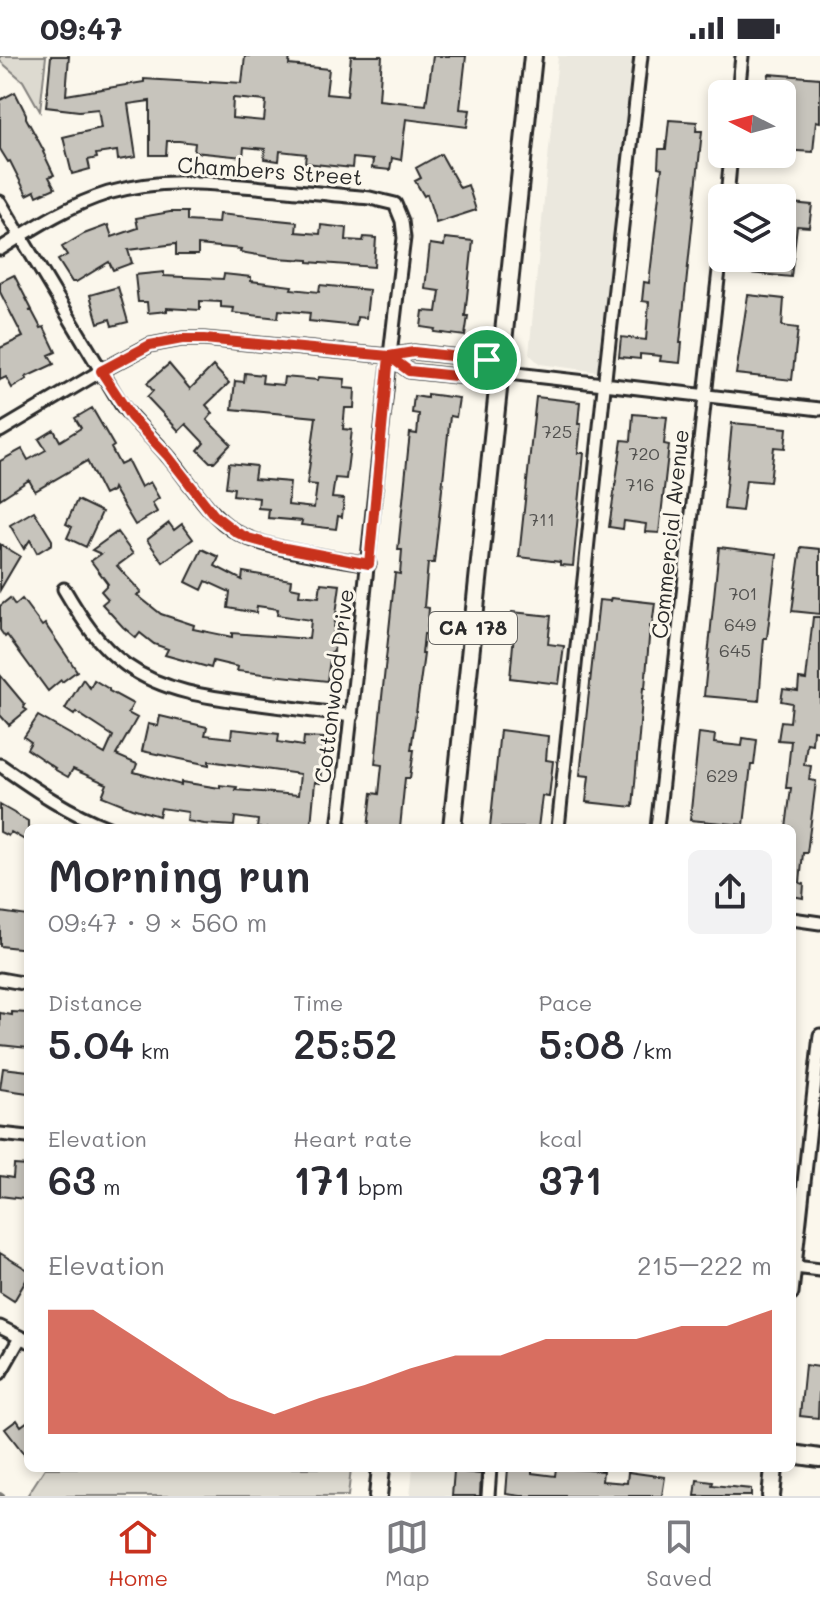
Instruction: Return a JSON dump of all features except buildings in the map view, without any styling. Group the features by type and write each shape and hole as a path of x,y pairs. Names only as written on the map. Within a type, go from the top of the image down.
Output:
{"main road":[{"name":"CA 178","path":"452,824 533,56"},
{"path":"796,1455 820,1458"},
{"path":"378,1496 381,1472"},
{"path":"771,1496 774,1472"}],"street":[{"path":"558,824 641,56"},
{"path":"739,80 742,56"},
{"name":"Chambers Street","path":"0,249 35,226 79,204 110,193 170,182 199,181 370,198 395,204 400,215"},
{"path":"0,202 131,417 167,455 214,515 248,538 369,564"},
{"name":"Cottonwood Drive","path":"338,824 404,238 400,215"},
{"name":"Commercial Avenue","path":"657,824 719,272"},
{"path":"0,431 150,345 182,339 389,356 414,352 487,360 499,372"},
{"path":"389,356 409,371 484,379 499,372 820,409"},
{"path":"64,589 95,637 141,675 176,690 225,700 352,716"},
{"path":"0,765 36,791 98,824"},
{"path":"796,920 820,923"},
{"path":"0,979 24,983"},
{"path":"796,1259 817,1098 820,1035"},
{"path":"0,1134 24,1137"},
{"path":"796,1267 820,1270"},
{"path":"0,1327 24,1339 0,1373"},
{"path":"488,1496 490,1472"}],"shaded area":[{"path":"0,56 46,56 40,111 23,81 0,61"},
{"path":"558,56 636,56 599,372 540,364 529,354"},
{"path":"42,1472 351,1472 348,1496 27,1496"},
{"path":"413,1472 497,1472 494,1496 410,1496"}],"route":[{"path":"487,360 414,352 389,356 369,564 280,547 236,532 214,515 167,455 131,417 101,371 150,345 182,339 389,356 409,371 484,379 499,372 487,360"}]}
